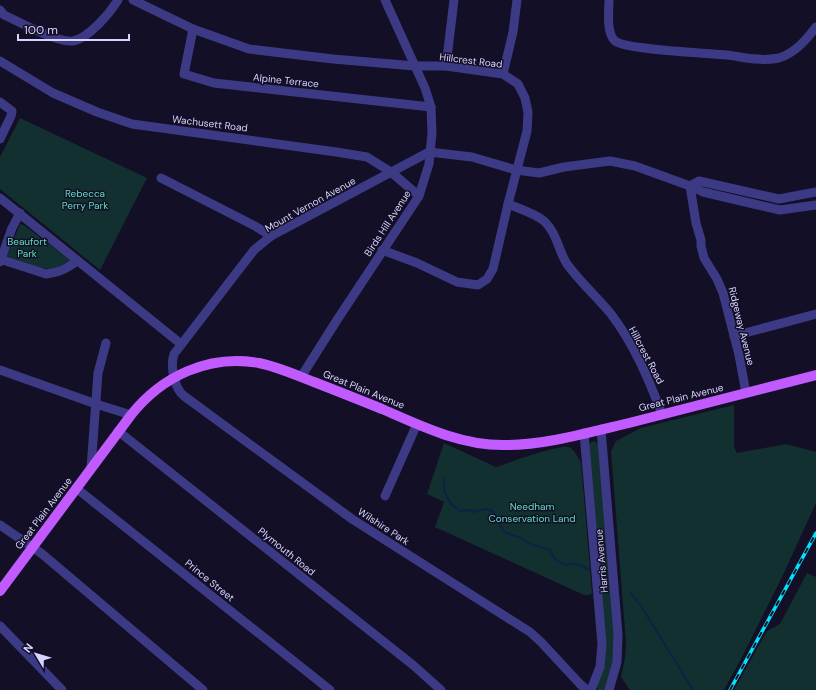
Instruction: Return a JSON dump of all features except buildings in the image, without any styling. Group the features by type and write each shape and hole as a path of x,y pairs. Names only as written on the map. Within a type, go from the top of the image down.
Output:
{"main road":[{"name":"Great Plain Avenue","path":"0,591 118,431 143,400 174,376 198,366 232,361 268,365 302,377 458,440 502,445 523,445 584,433 816,375"}],"street":[{"path":"0,10 4,15 51,37 72,41 89,33 112,10 118,0"},
{"name":"Hillcrest Road","path":"133,0 193,29 249,49 333,59 415,66 446,66 503,74 518,84 525,98 528,112 527,131 508,204 530,213 543,221 551,229 566,262 584,285 611,314 630,342 654,392 662,414"},
{"name":"Birds Hill Avenue","path":"302,377 382,250 419,196 429,164 432,133 431,107 415,66 385,0"},
{"path":"446,66 454,0"},
{"path":"503,74 513,32 517,0"},
{"path":"609,0 609,26 615,41 625,45 650,49 728,55 758,59 778,58 798,48 816,28"},
{"name":"Alpine Terrace","path":"193,29 184,74 214,83 431,107"},
{"name":"Wachusett Road","path":"0,61 53,93 97,112 132,124 367,157 391,172 419,196"},
{"path":"0,102 12,111 0,139"},
{"path":"429,152 472,157 516,170 539,173 564,167 610,161 635,166 703,192 780,210 816,205"},
{"name":"Mount Vernon Avenue","path":"174,376 172,360 174,354 254,250 271,236 429,152"},
{"path":"161,178 256,226 271,236"},
{"path":"690,186 699,181 779,199 816,192"},
{"name":"Ridgeway Avenue","path":"690,186 696,223 701,240 700,246 704,258 717,278 724,293 746,393"},
{"path":"0,198 181,344"},
{"path":"382,250 417,263 457,282 478,285 487,279 493,269 508,204"},
{"path":"20,213 12,228 0,260 46,274 62,271 77,261"},
{"path":"734,336 816,314"},
{"path":"91,468 96,404 95,392 98,373 106,343"},
{"path":"0,370 96,404 131,414"},
{"name":"Wilshire Park","path":"174,376 177,388 184,396 346,515 530,632 577,682 587,690"},
{"path":"385,496 417,424"},
{"name":"Harris Avenue","path":"601,429 618,634 617,662 609,690"},
{"name":"Plymouth Road","path":"118,431 413,665 441,690"},
{"name":"Harris Avenue","path":"584,433 602,644 600,667 591,690"},
{"name":"Prince Street","path":"76,488 330,690"},
{"path":"0,525 33,547 203,690"},
{"path":"0,626 62,690"}],"green space":[{"name":"Rebecca Perry Park","path":"20,118 147,178 100,270 0,189 0,157"},
{"name":"Beaufort Park","path":"20,224 25,226 70,260 53,270 38,267 7,256"},
{"path":"734,405 734,447 737,453 786,444 816,452 816,503 783,575 724,690 630,690 621,677 626,643 611,451 616,441 641,428"},
{"path":"595,441 598,444 615,636 614,661 605,689 603,690 598,690 597,686 602,670 589,445 591,442"},
{"name":"Needham Conservation Land","path":"444,443 496,467 555,448 569,447 573,450 581,462 592,593 590,595 584,595 435,527 444,502 427,494"},
{"path":"807,573 816,577 816,690 734,690 767,631 780,624"}],"waterway":[{"path":"444,479 444,491 451,504 460,511 470,510 474,512 485,509 493,511 502,529 506,533 521,538 533,545 550,550 556,560 565,565 577,564 589,570"},
{"path":"631,593 643,609 693,690"}],"railway":[{"path":"730,690 816,533"}]}
